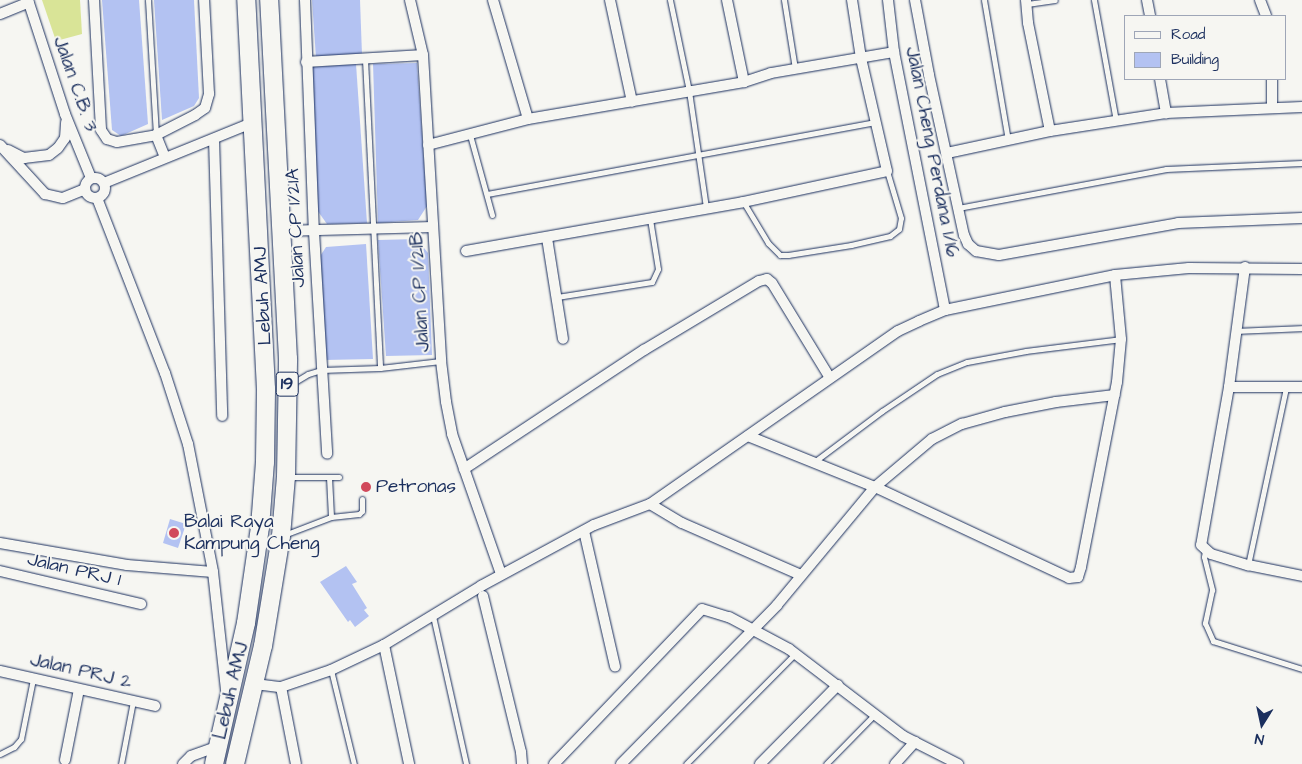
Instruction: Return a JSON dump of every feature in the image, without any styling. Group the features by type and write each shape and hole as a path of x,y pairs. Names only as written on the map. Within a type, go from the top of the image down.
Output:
{"highway":[{"name":"Lebuh AMJ","path":"214,764 241,652 255,566 265,462 266,389 246,0"},
{"name":"Lebuh AMJ","path":"235,764 255,684 281,536 286,477 287,387 269,0"}],"street":[{"path":"94,0 101,130 107,139 117,142 156,135 196,115 205,108 209,94 204,0"},
{"name":"Jalan CP 1/21A","path":"305,0 314,232 327,454"},
{"name":"Jalan CP 1/21B","path":"410,0 423,55 441,361 452,434 501,574"},
{"path":"493,0 528,119"},
{"path":"610,0 632,102"},
{"path":"727,0 744,82"},
{"path":"466,251 743,202 886,171 861,58 852,0"},
{"name":"Jalan Cheng Perdana 1/16","path":"888,0 894,52 945,310"},
{"path":"915,0 958,208 968,244 976,251 988,255 999,255 1178,223 1302,218"},
{"path":"1146,0 1150,15"},
{"path":"1260,0 1266,15"},
{"path":"0,14 28,1"},
{"name":"Jalan C.B. 3","path":"28,1 65,114 91,178"},
{"path":"1026,2 1028,24 1050,131"},
{"path":"428,145 528,119 744,82 771,73 894,52"},
{"path":"306,62 423,55"},
{"path":"1160,80 1166,113"},
{"path":"1272,80 1272,108"},
{"path":"947,153 1050,131 1166,113 1302,108"},
{"path":"1,146 24,158 49,155 58,148 65,138 65,114"},
{"path":"104,182 252,123"},
{"path":"156,135 165,157"},
{"path":"214,139 222,416"},
{"path":"1,146 46,194 63,198 85,188"},
{"path":"91,178 97,178 104,182 105,192 97,198 90,197 85,188 86,182 91,178"},
{"path":"97,198 165,373 188,444 213,572 228,708"},
{"path":"281,231 314,232 433,227"},
{"path":"547,238 564,339"},
{"path":"1246,267 1229,387 1201,545 1211,554 1248,565 1302,576"},
{"path":"255,684 281,687 331,670 384,645 432,614 501,574 584,531 650,504 898,331 945,310 1115,275 1189,268 1246,267 1302,269"},
{"path":"748,436 875,487 1069,578 1078,577 1115,395 1122,338 1115,275"},
{"path":"464,468 644,350 760,281 767,280 772,283 830,378"},
{"path":"1229,387 1302,387"},
{"path":"621,764 778,605 875,487 932,439 962,424 1056,402 1115,395"},
{"path":"650,504 682,523 801,575"},
{"path":"584,531 615,666"},
{"path":"0,543 127,566 213,572"},
{"name":"Jalan PRJ 1","path":"0,571 141,604"},
{"path":"483,596 521,752 522,764"},
{"path":"554,764 702,609 713,611 754,630 795,654 915,742 958,764"},
{"path":"384,645 409,764"},
{"name":"Jalan PRJ 2","path":"0,671 155,706"},
{"path":"760,764 838,685"},
{"path":"281,687 296,764"},
{"path":"65,760 79,689"},
{"path":"895,764 915,742"},
{"path":"182,764 191,756 218,746"}],"lane":[{"path":"148,0 156,135"},
{"path":"670,0 689,91 706,208"},
{"path":"784,0 795,69"},
{"path":"984,0 1008,140"},
{"path":"1026,2 1055,0"},
{"path":"1094,0 1116,121"},
{"path":"364,58 380,368"},
{"path":"487,194 875,122"},
{"path":"470,135 492,215"},
{"path":"958,208 1166,169 1302,163"},
{"path":"743,202 768,243 780,255 851,245 890,236 900,229 902,218 886,171"},
{"path":"557,297 652,282 658,269 650,219"},
{"path":"1237,331 1302,328"},
{"path":"814,462 882,411 937,374 967,362 1026,351 1122,338"},
{"path":"287,387 308,374 321,370 380,368 441,361"},
{"path":"1248,565 1286,386"},
{"path":"286,477 339,477"},
{"path":"329,477 332,517"},
{"path":"281,536 332,517 359,514 362,511 362,499"},
{"path":"1205,550 1204,558 1212,590 1205,624 1213,641 1302,669"},
{"path":"432,614 466,764"},
{"path":"686,764 795,654"},
{"path":"331,670 354,764"},
{"path":"0,754 14,747 20,739 33,678"},
{"path":"121,764 133,701"},
{"path":"826,764 875,714"}],"green space":[{"path":"42,0 80,0 82,34 56,41"}],"building":[{"path":"102,0 139,0 148,124 121,136 112,130"},
{"path":"154,0 194,0 199,98 194,106 162,120"},
{"path":"312,0 360,0 362,55 316,58"},
{"path":"417,63 427,206 418,220 378,223 373,64"},
{"path":"356,64 367,223 327,224 317,210 312,67"},
{"path":"417,239 428,253 432,355 386,356 378,240"},
{"path":"366,244 373,359 324,360 317,261 326,247"},
{"name":"Balai Raya Kampung Cheng","path":"170,519 186,524 178,548 163,543"},
{"path":"346,566 357,582 352,584 367,608 364,610 369,616 355,627 350,620 348,622 320,582"}],"place":[{"name":"Petronas","path":"366,487"},
{"name":"Balai Raya Kampung Cheng","path":"174,533"}]}
